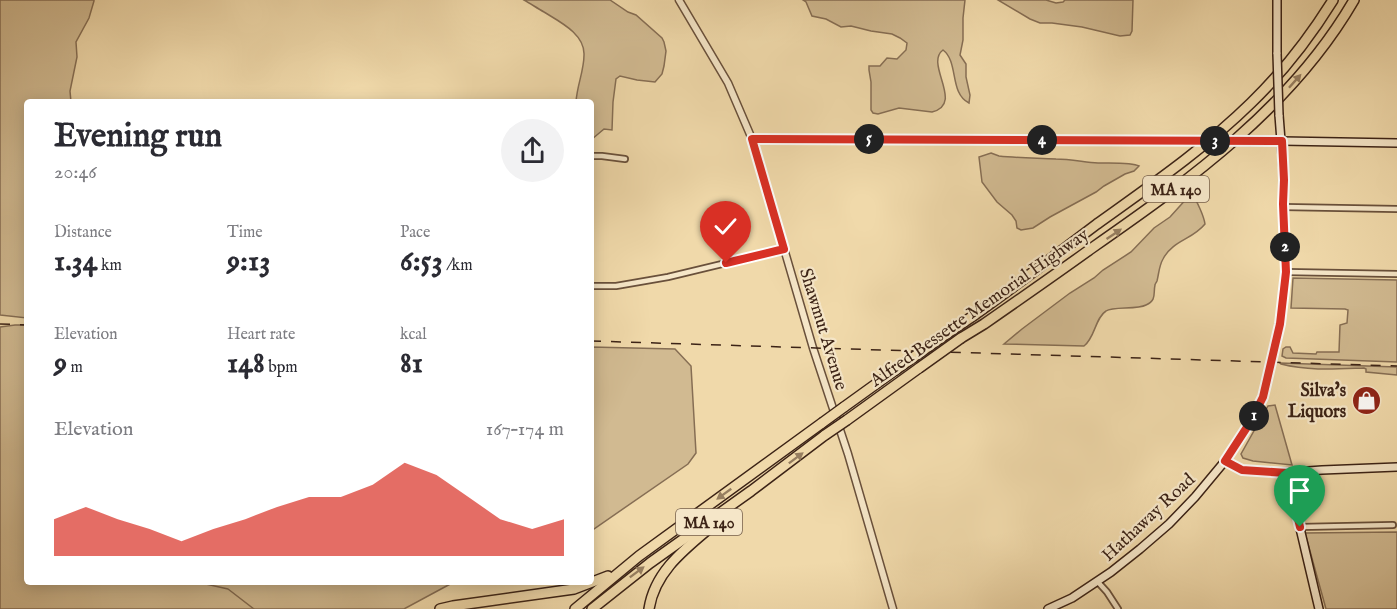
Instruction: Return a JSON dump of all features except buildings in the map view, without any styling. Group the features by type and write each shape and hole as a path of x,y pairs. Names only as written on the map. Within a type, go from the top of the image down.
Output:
{"highway":[{"name":"Alfred Bessette Memorial Highway","path":"575,609 646,550 844,406 1018,284 1217,134 1253,101 1281,70 1314,29 1333,0"},
{"name":"Alfred Bessette Memorial Highway","path":"592,609 656,558 825,435 1146,211 1223,151 1268,110 1301,74 1330,37 1354,0"},
{"path":"649,609 654,588 664,572 751,491"},
{"path":"594,581 616,573"},
{"path":"440,609 574,589 584,585"}],"main road":[{"name":"Hathaway Road","path":"1048,609 1057,607 1128,559 1195,497 1225,461 1251,421 1265,392 1280,324 1286,272 1277,0"},
{"path":"1282,141 1397,143"},
{"path":"1225,461 1242,470 1287,473 1397,467"},
{"path":"1287,473 1319,609"}],"street":[{"name":"Shawmut Avenue","path":"679,0 728,83 752,139 894,609"},
{"path":"752,139 1282,141"},
{"path":"594,156 625,159"},
{"path":"1283,207 1397,209"},
{"path":"594,286 616,286 669,277 784,249"},
{"path":"1286,272 1397,274"},
{"path":"1300,527 1394,525"},
{"path":"1097,581 1118,609"}],"shaded area":[{"path":"0,0 94,0 89,18 76,42 77,57 70,91 71,99 24,99 24,318 0,315"},
{"path":"524,0 610,0 636,15 664,42 666,51 662,74 655,82 620,76 616,79 612,130 604,129 594,137 594,99 576,99 584,61 583,48 576,35 564,24"},
{"path":"803,0 965,0 960,55 966,64 969,103 959,92 951,62 943,50 938,56 945,93 945,101 941,108 932,112 899,108 878,114 873,113 869,66 880,66 887,58 897,59 906,50 907,43 892,34 851,26 841,27 826,19 812,16"},
{"path":"998,0 1046,0 1056,3 1065,0 1133,0 1132,31 1130,35 1120,36 1082,27 1040,23"},
{"path":"991,153 1006,157 1126,163 1139,166 1033,228 1021,230 1017,228 1012,215 997,202 982,182 979,157"},
{"path":"1192,195 1205,224 1167,253 1161,264 1152,301 1142,306 1106,311 1099,318 1091,338 1084,346 1004,344 1070,293 1131,252 1154,228 1170,217"},
{"path":"1293,278 1397,280 1397,362 1282,356 1283,349 1286,347 1290,347 1293,353 1339,352 1340,325 1347,323 1348,310 1345,309 1291,308"},
{"path":"24,325 24,585 448,585 404,609 0,609 0,327"},
{"path":"594,347 675,349 691,366 696,453 688,464 594,529"},
{"path":"1280,363 1397,367 1397,375 1366,372 1364,368 1312,369"},
{"path":"1275,405 1292,465 1253,461 1243,458 1241,454 1268,406"},
{"path":"1397,532 1397,609 1326,609 1305,533"}],"waterway":[{"path":"210,585 228,589 254,609"}],"railway":[{"path":"0,324 24,325"},
{"path":"594,341 1397,366"}],"place":[{"name":"Silva's Liquors","path":"1367,400"}],"route":[{"path":"726,263 784,249 752,139 1282,141 1286,272 1280,324 1263,397 1257,411 1225,461 1242,470 1287,473 1300,527"}]}
